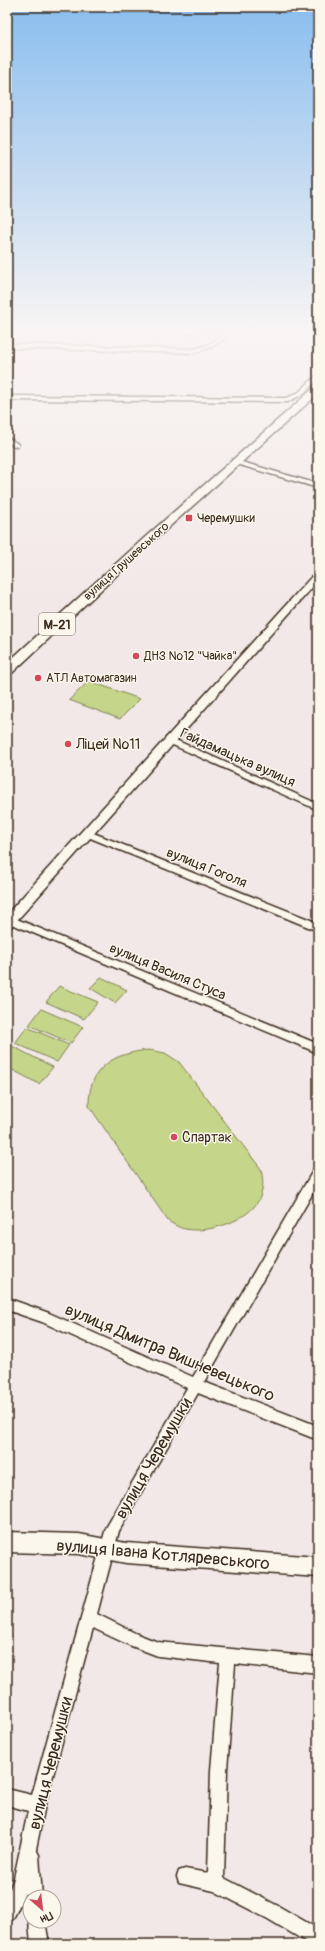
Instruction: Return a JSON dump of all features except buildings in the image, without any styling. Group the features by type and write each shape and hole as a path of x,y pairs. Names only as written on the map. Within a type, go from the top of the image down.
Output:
{"highway":[{"name":"вулиця Грушевського","path":"7,670 146,542 282,421"}],"street":[{"path":"7,439 16,445"},
{"path":"236,462 318,486"},
{"path":"8,920 318,575"},
{"name":"Гайдамацька вулиця","path":"169,740 318,807"},
{"name":"вулиця Гоголя","path":"86,833 318,927"},
{"name":"вулиця Василя Стуса","path":"8,920 318,1049"},
{"name":"вулиця Черемушки","path":"33,1889 31,1874 32,1837 36,1805 113,1528 318,1173"},
{"name":"вулиця Дмитра Вишневецького","path":"7,1304 45,1317 195,1385 318,1434"},
{"name":"вулиця Івана Котляревського","path":"7,1542 79,1544 107,1548 126,1553 318,1567"},
{"path":"88,1618 134,1640 158,1649 318,1665"},
{"path":"216,1882 219,1770 228,1656"},
{"path":"7,1797 36,1805"},
{"name":"вулиця Черемушки","path":"7,1913 16,1896 20,1884 32,1837"},
{"path":"186,1877 216,1882 274,1913 318,1939"},
{"path":"38,1929 40,1944"}],"green space":[{"path":"89,681 140,699 120,719 69,700"},
{"path":"101,977 127,990 115,1003 90,988"},
{"path":"59,986 98,1002 84,1019 46,1002"},
{"path":"41,1009 83,1027 71,1043 29,1025"},
{"path":"27,1027 69,1045 57,1062 15,1043"},
{"path":"12,1046 53,1067 39,1084 7,1067 7,1052"},
{"name":"Спартак","path":"149,1050 165,1053 179,1062 261,1169 263,1183 260,1197 255,1205 239,1219 217,1227 194,1230 181,1228 168,1221 89,1106 93,1081 98,1072 106,1064 125,1055"}],"place":[{"name":"Черемушки","path":"189,518"},
{"name":"ДНЗ №12 \"Чайка\"","path":"136,656"},
{"name":"АТЛ Автомагазин","path":"38,678"},
{"name":"Ліцей №11","path":"68,744"},
{"name":"Спартак","path":"174,1137"}]}
